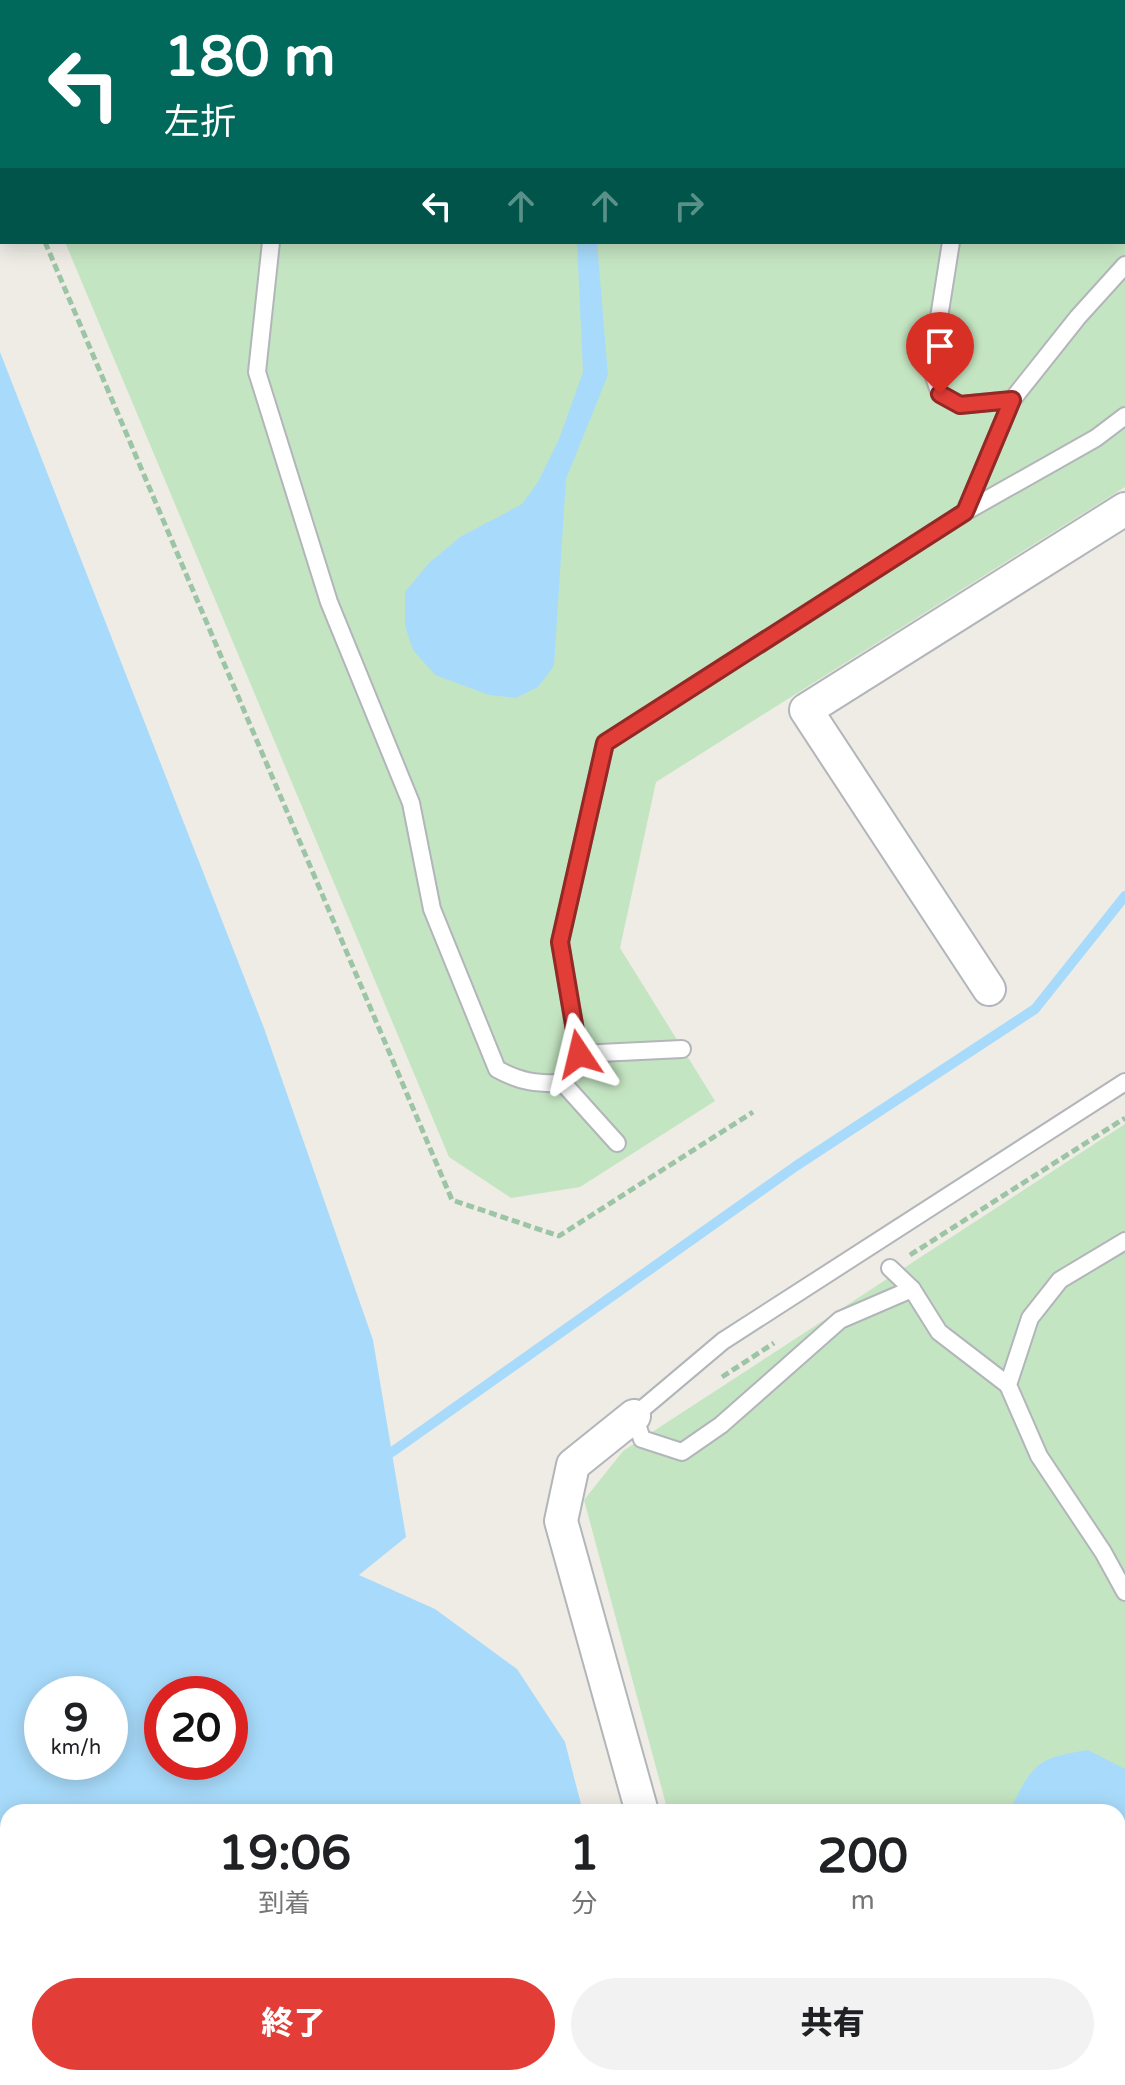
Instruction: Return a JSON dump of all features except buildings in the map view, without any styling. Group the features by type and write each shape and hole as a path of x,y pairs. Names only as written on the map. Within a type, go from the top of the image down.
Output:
{"street":[{"path":"989,989 806,710 1125,509"},
{"path":"634,1416 573,1465 561,1521 640,1804"}],"lane":[{"path":"271,244 257,372 329,602 411,803 432,909 497,1069 533,1084 563,1083 617,1143"},
{"path":"951,244 931,368 940,394 960,405 1012,400"},
{"path":"965,512 1012,400 1078,317 1125,265"},
{"path":"563,1083 579,1054 560,942 605,743 965,512 1096,438 1125,416"},
{"path":"579,1054 682,1049"},
{"path":"912,1289 840,1320 721,1425 682,1452 642,1439 634,1416 723,1341 1125,1082"},
{"path":"1008,1385 1030,1318 1060,1280 1125,1241"},
{"path":"890,1268 912,1289 939,1332 1008,1385 1039,1456 1103,1552 1125,1592"}],"path":[{"path":"46,244 452,1200 559,1236 753,1112"}],"green space":[{"path":"66,244 1125,244 1125,487 656,782 620,948 715,1101 580,1187 511,1198 449,1157"},
{"path":"1125,1124 1125,1804 666,1804 584,1500 623,1451"}],"water":[{"path":"577,244 597,244 608,375 566,479 554,666 538,687 516,698 489,695 435,675 413,650 405,626 405,592 429,563 460,537 522,504 538,482 559,439 583,372"},
{"path":"0,352 264,1028 373,1340 406,1537 359,1575 435,1609 517,1669 565,1742 581,1804 0,1804"},
{"path":"1088,1750 1125,1769 1125,1804 1013,1804 1023,1784 1037,1767 1070,1753"}],"waterway":[{"path":"392,1452 796,1166 1035,1009 1125,896"}],"route":[{"path":"579,1054 560,942 605,743 965,512 1012,400 960,405 940,394"}]}
